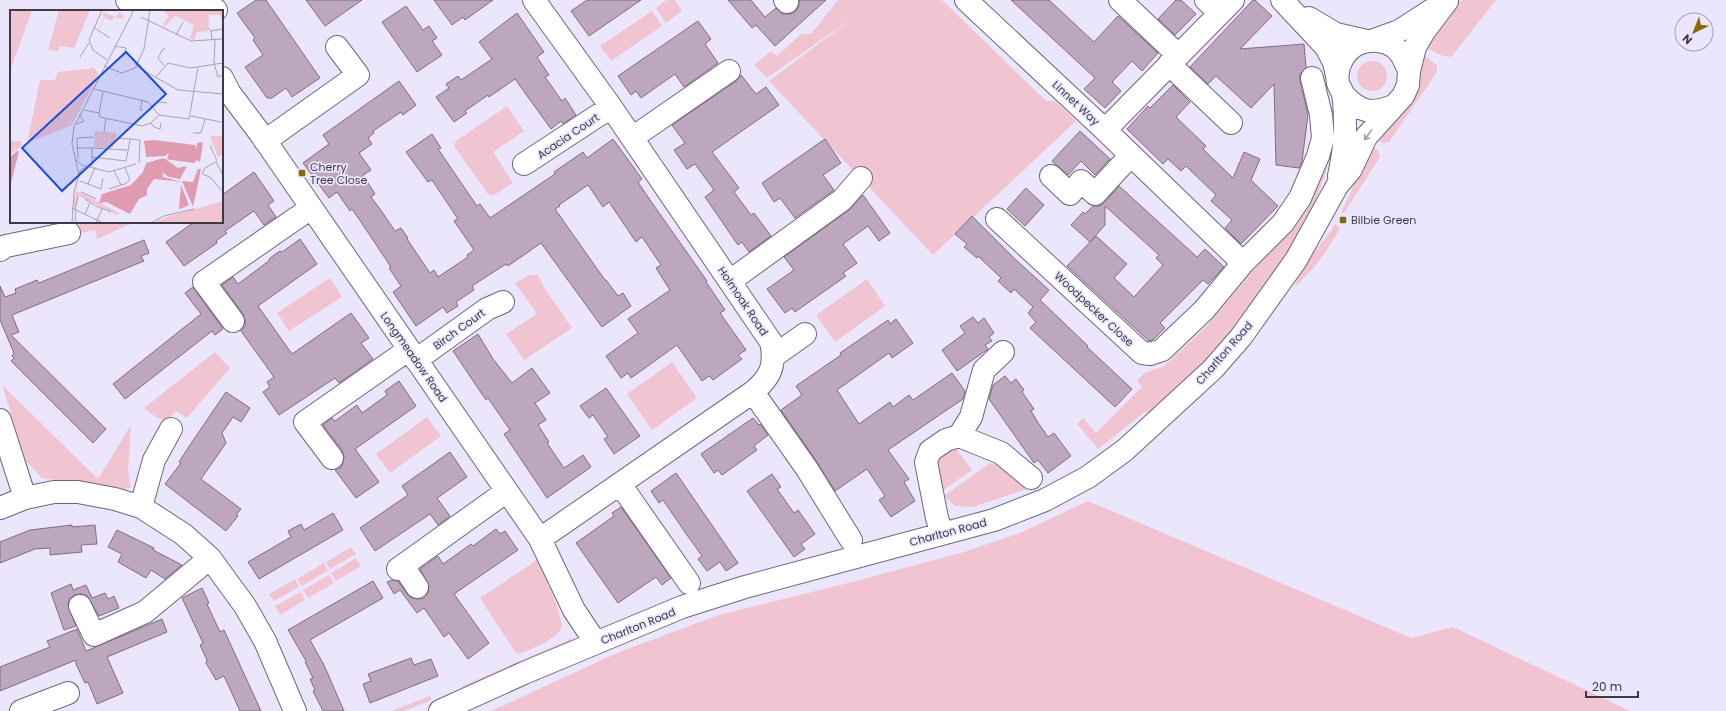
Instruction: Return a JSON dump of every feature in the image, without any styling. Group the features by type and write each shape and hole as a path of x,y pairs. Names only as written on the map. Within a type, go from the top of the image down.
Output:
{"street":[{"path":"127,0 146,5 216,7"},
{"name":"Linnet Way","path":"966,0 1105,130 1174,60 1219,4"},
{"path":"1120,0 1231,123"},
{"name":"Charlton Road","path":"1337,186 1344,148 1345,130 1340,85 1340,64 1343,56 1356,45 1400,31 1447,0"},
{"name":"Charlton Road","path":"440,711 682,607 745,587 994,520 1045,500 1088,477 1126,450 1213,369 1241,337 1296,260 1311,236 1337,186 1351,168 1366,137 1403,96 1408,85 1408,71 1415,47 1425,30 1447,0"},
{"name":"Holmoak Road","path":"537,1 771,342 774,356"},
{"path":"1285,3 1336,34 1388,43 1403,57 1408,71"},
{"path":"1285,3 1326,47 1334,62 1340,85 1352,104 1359,109 1372,112 1393,106"},
{"path":"265,141 358,75 337,47"},
{"path":"632,138 729,71"},
{"name":"Woodpecker Close","path":"997,219 1142,353 1150,354 1162,350 1204,310 1243,263 1283,223 1300,198 1318,156 1323,138 1321,115 1312,78"},
{"name":"Longmeadow Road","path":"223,80 229,92 265,141 540,539 574,610 596,643"},
{"name":"Acacia Court","path":"524,164 611,107"},
{"path":"1105,130 1130,156 1243,263"},
{"path":"1050,176 1070,194 1081,181 1095,194 1130,156"},
{"path":"730,281 842,200 861,178"},
{"path":"233,321 204,282 311,208"},
{"path":"0,250 6,246 69,233"},
{"name":"Birch Court","path":"332,458 305,422 487,309 503,302"},
{"path":"540,539 754,392 764,383 772,370 774,356 805,334"},
{"path":"959,436 971,417 984,370 1003,352"},
{"path":"754,392 807,469 851,540"},
{"path":"0,420 25,498"},
{"path":"141,507 154,460 171,429"},
{"path":"942,534 937,518 926,462 930,451 946,440 959,436 1001,453 1031,478"},
{"path":"620,484 689,583"},
{"path":"418,587 400,568 508,491"},
{"path":"0,508 25,498 54,492 78,492 115,499 141,507 183,534 210,558 245,606 265,641 295,711"},
{"path":"80,606 94,635 145,612 210,558"},
{"path":"22,711 68,693"}],"shaded area":[{"path":"666,0 675,0 682,11 666,23 656,8"},
{"path":"838,0 942,0 1046,101 1055,101 1076,121 933,255 769,81 854,17 767,78 754,65 771,51 777,56 801,34 811,34"},
{"path":"1462,0 1496,0 1452,56 1448,57 1441,55 1422,44 1457,3"},
{"path":"652,11 662,26 611,61 600,46"},
{"path":"1419,52 1437,65 1437,72 1389,142 1383,143 1374,137"},
{"path":"1372,61 1382,66 1387,76 1382,86 1372,91 1362,86 1357,76 1362,66"},
{"path":"507,106 524,131 493,152 513,183 492,196 488,194 454,146 456,141"},
{"path":"1369,144 1378,150 1380,157 1344,213 1341,212 1351,192"},
{"path":"1329,154 1325,175 1309,218 1297,240 1232,334 1192,376 1150,413 1145,412 1098,449 1077,424 1083,418 1096,433 1142,387 1137,381 1144,373 1164,366 1205,328 1294,222"},
{"path":"79,223 133,223 97,239 95,230 81,233"},
{"path":"1335,224 1340,227 1331,244 1315,266 1295,287 1298,277 1307,261"},
{"path":"530,275 538,275 545,289 572,328 524,360 506,334 537,314 515,283"},
{"path":"330,278 342,297 289,331 277,313"},
{"path":"867,279 885,306 835,342 816,315"},
{"path":"215,352 230,368 187,418 176,411 167,420 157,418 144,408"},
{"path":"672,362 697,398 652,430 627,394"},
{"path":"2,385 98,479 131,425 128,471 131,488 118,490 42,478 26,461"},
{"path":"427,417 441,436 390,473 376,454"},
{"path":"954,446 972,470 938,494 935,454"},
{"path":"990,463 1008,469 1016,476 1020,485 1033,487 973,507 955,506 944,496"},
{"path":"1088,501 1411,638 1453,627 1630,711 491,711 619,652 719,615 964,552 1022,532"},
{"path":"351,547 356,554 330,569 326,562"},
{"path":"356,558 361,566 336,581 331,573"},
{"path":"537,560 557,606 562,624 561,629 548,641 518,654 480,598"},
{"path":"324,563 328,570 302,586 297,579"},
{"path":"329,575 334,583 308,598 303,590"},
{"path":"295,579 299,587 274,601 269,594"},
{"path":"301,592 305,600 280,615 275,606"},
{"path":"571,639 571,643 462,691 463,686 467,684"},
{"path":"430,696 432,700 404,711 391,711"}],"building":[{"path":"256,0 266,0 320,78 292,97 286,88 272,98 267,98 245,67 263,55 253,40 255,38 237,13"},
{"path":"306,0 362,0 325,26"},
{"path":"434,0 493,0 465,20 463,17 452,25"},
{"path":"587,0 641,0 589,36 571,11"},
{"path":"728,0 751,0 765,17 776,8 783,14 791,14 796,11 799,6 799,0 826,0 775,46 756,25 752,28"},
{"path":"1011,0 1049,0 1094,42 1118,16 1158,53 1142,71 1132,61 1112,82 1121,91 1105,108 1084,89 1095,78"},
{"path":"1176,0 1181,0 1196,14 1175,35 1158,19"},
{"path":"1253,0 1255,0 1272,16 1240,49 1304,44 1306,68 1300,74 1300,81 1308,114 1302,162 1299,168 1276,165 1274,84 1251,108 1216,76 1208,84 1190,67"},
{"path":"406,6 423,30 429,26 437,38 432,41 442,55 417,72 382,22"},
{"path":"517,13 544,52 537,57 549,75 545,77 562,101 565,98 576,115 563,124 561,121 551,129 515,79 465,111 467,113 454,122 436,97 449,88 446,84 458,76 461,80 492,59 479,42"},
{"path":"698,21 711,39 705,44 718,63 684,87 675,74 641,98 636,91 631,95 618,76"},
{"path":"741,75 756,94 766,87 779,105 712,152 739,188 734,192 751,215 754,213 771,236 749,252 742,242 738,245 705,197 714,190 695,164 687,169 674,150 685,143 672,125 736,81"},
{"path":"399,81 416,105 403,115 401,112 373,131 374,133 368,138 372,144 359,153 371,170 363,175 375,194 371,197 395,231 401,228 430,273 434,270 438,277 468,257 467,255 474,250 454,221 458,219 432,180 428,182 406,152 432,134 441,148 438,149 477,206 480,204 490,218 555,174 554,172 583,152 587,158 613,139 642,179 638,182 707,281 706,282 725,310 720,313 746,350 738,355 742,359 713,380 709,376 702,381 677,345 631,378 628,373 621,378 606,356 638,333 628,319 670,290 656,268 661,265 642,237 636,242 609,202 603,207 588,185 555,209 605,280 618,296 623,293 631,306 602,327 541,243 508,266 506,264 472,286 474,290 456,302 458,306 447,313 443,307 416,326 393,292 401,286 389,268 391,267 352,209 350,211 337,192 329,198 303,163 329,144 323,135"},
{"path":"1173,85 1190,102 1176,117 1206,146 1203,149 1233,178 1244,152 1260,159 1251,180 1278,206 1241,244 1225,228 1232,220 1211,201 1216,195 1186,166 1181,171 1168,159 1163,164 1127,129 1148,106 1150,108"},
{"path":"1080,131 1110,159 1095,175 1081,161 1068,175 1052,161"},
{"path":"825,139 841,163 823,175 834,190 795,218 780,198 774,202 762,183"},
{"path":"254,172 274,201 268,205 276,217 264,225 254,211 225,231 227,233 216,241 217,243 184,266 166,242 193,223 223,223 223,194"},
{"path":"1119,186 1197,257 1205,249 1224,267 1208,284 1203,280 1160,323 1165,328 1154,339 1149,341 1067,266 1096,236 1127,264 1114,278 1134,297 1163,265 1156,258 1159,255 1105,206 1105,225 1090,242 1071,225 1083,212 1085,214 1093,206 1099,206 1104,203"},
{"path":"1026,188 1044,205 1025,226 1007,209"},
{"path":"863,195 890,233 879,241 868,226 843,244 857,263 843,273 846,276 795,312 792,308 785,313 767,289 794,270 784,257 849,210"},
{"path":"972,216 1015,259 1049,290 1040,300 1132,389 1115,407 1030,328 1036,322 1028,313 1033,307 1014,289 1011,293 998,281 1001,278 978,256 977,258 964,247 967,244 955,234"},
{"path":"300,239 317,264 258,306 292,354 351,313 369,338 361,343 373,359 339,383 335,378 279,415 263,392 270,387 267,382 274,377 241,331 245,326 243,314 222,285 233,277 238,284 270,260 269,259 274,255 280,251 282,252"},
{"path":"144,240 149,253 141,256 144,261 12,315 19,332 11,335 106,429 93,443 11,361 14,358 12,356 14,353 0,320 0,286 5,297 16,293 15,289 37,280 39,283"},
{"path":"193,287 223,329 215,335 212,331 125,399 113,384 201,314 185,293"},
{"path":"973,317 978,323 984,318 994,333 989,337 992,341 985,345 988,349 957,371 942,350 965,333 960,326"},
{"path":"896,319 913,343 892,358 889,353 837,390 859,424 890,402 893,407 909,395 913,400 952,373 965,391 963,399 888,450 909,479 904,482 915,501 891,517 879,500 885,496 867,469 835,491 781,410 802,395 796,386 888,320 890,324"},
{"path":"478,334 493,359 512,383 532,368 550,393 535,403 546,420 538,425 549,442 547,443 564,468 583,455 591,467 547,498 504,434 510,430 488,398 486,400 453,351"},
{"path":"1005,376 1011,383 1016,379 1024,390 1022,392 1034,409 1031,411 1048,437 1054,433 1071,456 1048,473 1038,460 1034,463 989,399 993,385"},
{"path":"399,381 416,406 355,449 379,482 356,498 335,470 340,468 343,463 344,456 342,450 323,425 332,418 335,421 357,405 362,413 387,395 385,391"},
{"path":"606,388 640,436 614,454 604,439 608,437 593,415 589,418 580,406"},
{"path":"226,392 250,408 241,422 233,417 222,433 226,443 201,479 241,509 236,515 238,516 226,531 165,484 181,463 179,462"},
{"path":"753,418 759,425 760,424 768,435 754,446 757,450 722,475 718,470 714,473 701,454"},
{"path":"450,452 467,477 437,498 450,516 438,525 430,514 375,551 360,528 408,495 402,486"},
{"path":"676,473 738,563 726,571 720,562 707,571 698,559 702,556 663,500 659,503 651,491"},
{"path":"772,474 781,487 777,489 794,513 798,510 815,534 801,544 805,549 794,557 747,491"},
{"path":"621,507 671,578 662,585 656,577 618,603 576,543 614,516 612,513"},
{"path":"333,513 343,530 259,579 248,562 291,537 288,531 301,524 304,530"},
{"path":"72,525 72,527 95,525 97,544 81,545 82,552 50,555 50,548 35,549 0,563 0,542 30,530"},
{"path":"496,529 500,534 505,531 518,550 454,594 489,643 468,659 449,633 444,637 424,608 417,613 400,590 394,594 387,582 392,580 398,581 407,594 412,598 424,598 428,593 429,586 420,569 438,556 443,564 471,544 473,546"},
{"path":"117,530 154,548 153,550 182,565 165,579 151,570 146,578 118,562 122,554 108,547"},
{"path":"373,581 383,598 310,640 324,665 344,711 323,711 313,691 315,690 310,679 313,678 305,662 306,661 288,630"},
{"path":"71,584 73,590 86,585 92,598 105,593 108,599 114,596 119,608 99,616 87,596 81,594 75,595 69,599 68,605 76,626 64,630 51,593"},
{"path":"202,588 209,603 207,604 220,632 224,630 261,711 240,711 224,676 216,680 206,663 207,660 200,645 203,643 182,598"},
{"path":"162,619 167,632 107,657 123,693 97,704 88,682 85,683 76,664 76,660 0,691 0,667 50,647 47,641 77,629 86,651"},
{"path":"411,658 414,665 431,659 438,676 370,703 363,684 371,681 368,674"}],"place":[{"name":"Cherry Tree Close","path":"302,173"},
{"name":"Bilbie Green","path":"1343,220"}]}
